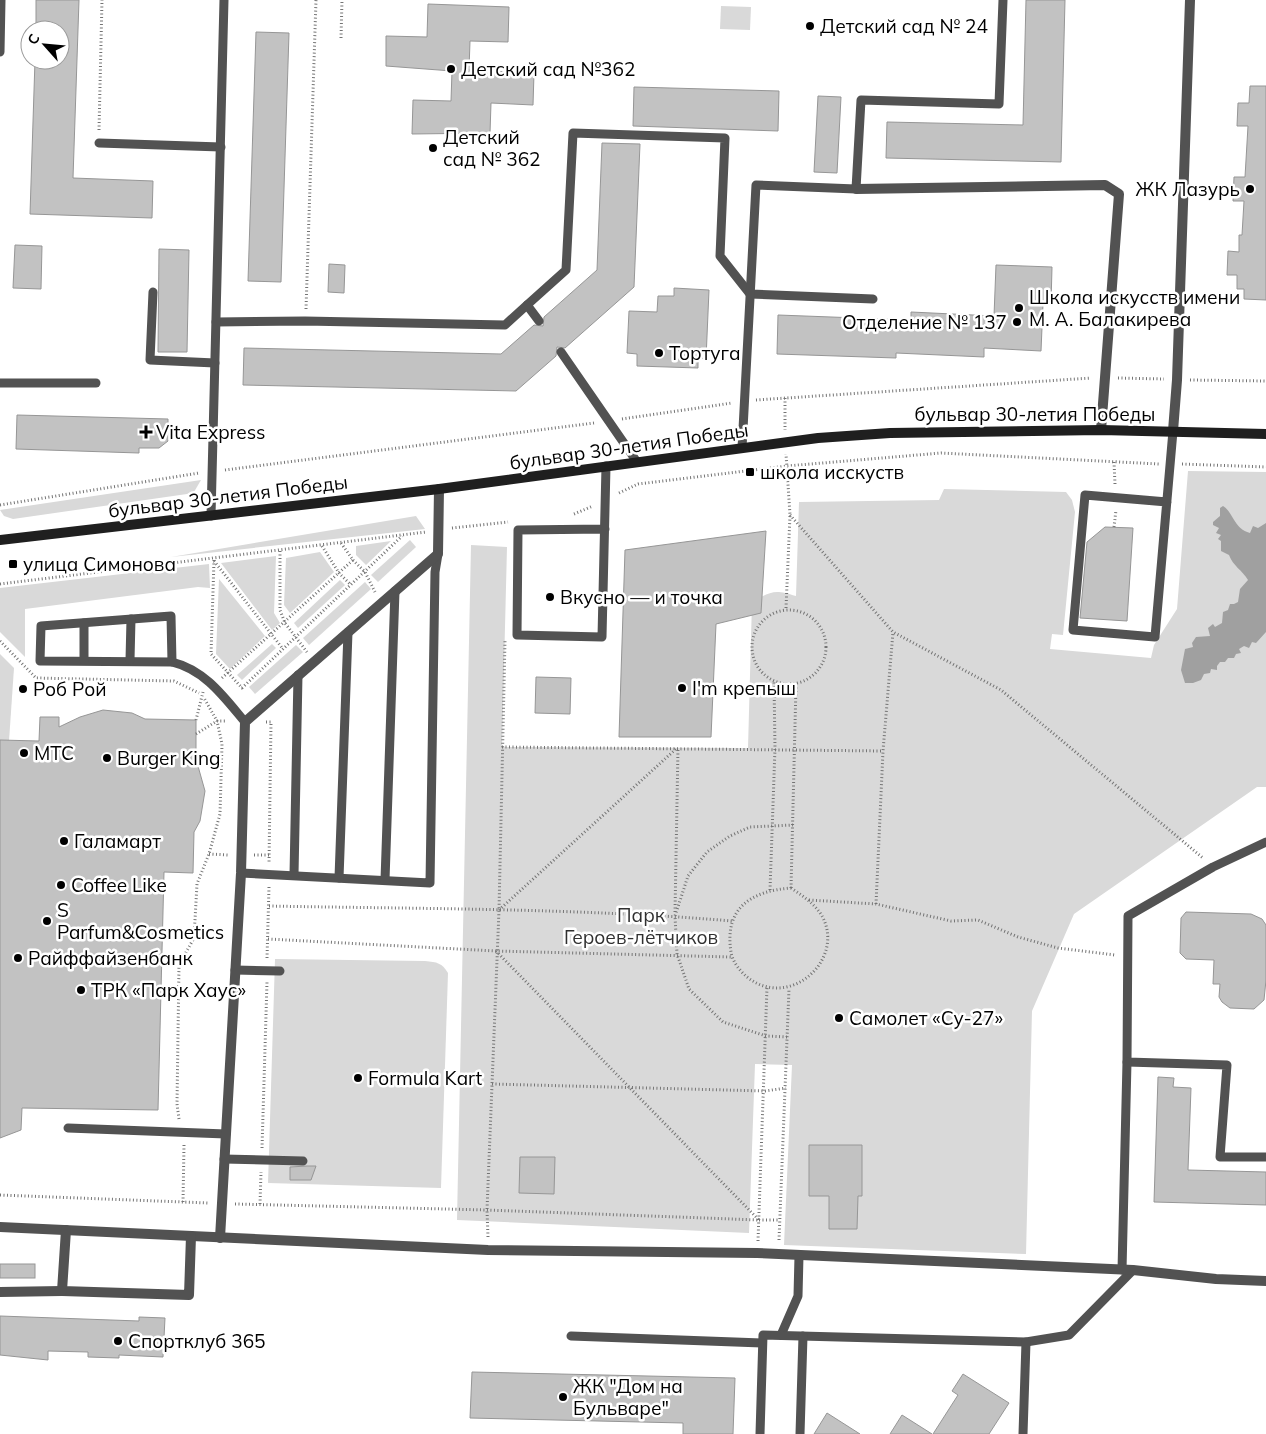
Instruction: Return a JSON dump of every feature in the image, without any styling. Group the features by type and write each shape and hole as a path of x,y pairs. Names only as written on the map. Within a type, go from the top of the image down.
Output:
{"main road":[{"name":"бульвар 30-летия Победы","path":"0,540 439,489 818,438 890,433 1101,430 1266,434"}],"street":[{"path":"1173,431 1177,380 1190,0"},
{"path":"856,189 1105,185 1119,194 1101,430"},
{"path":"220,1238 241,873 245,722 438,554 439,489"},
{"path":"0,1227 488,1250 758,1253 1133,1270 1216,1279 1266,1281"},
{"path":"62,1291 66,1230"},
{"path":"0,1292 62,1291 189,1295 191,1236"}],"lane":[{"path":"0,52 1,0"},
{"path":"211,516 224,0"},
{"path":"742,448 756,185 856,189 861,100 999,104 1003,0"},
{"path":"216,322 306,321 505,325 566,270 573,133 724,138 720,256 750,294 873,299"},
{"path":"99,143 221,147"},
{"path":"153,292 150,360 215,363"},
{"path":"527,305 540,321"},
{"path":"561,352 637,462"},
{"path":"0,383 96,383"},
{"path":"1167,502 1085,495 1073,630 1155,637 1167,502 1173,431"},
{"path":"605,529 518,530 517,635 602,637 605,529 606,466"},
{"path":"241,873 430,883 435,581 438,554"},
{"path":"385,880 395,591"},
{"path":"172,662 171,616 41,626 40,661 130,660 172,662 189,666 212,684 245,722"},
{"path":"130,660 131,619"},
{"path":"84,622 84,660"},
{"path":"339,878 348,632"},
{"path":"294,876 298,675"},
{"path":"1122,1270 1128,916 1213,867 1266,842"},
{"path":"235,970 280,971"},
{"path":"1127,1062 1227,1065 1220,1157 1266,1157"},
{"path":"68,1128 226,1134"},
{"path":"224,1159 303,1161"},
{"path":"781,1335 798,1296 799,1256"},
{"path":"760,1434 762,1336 1026,1342 1069,1335 1133,1270"},
{"path":"572,1336 762,1343"},
{"path":"800,1434 803,1336"},
{"path":"1024,1434 1026,1342"}],"path":[{"path":"99,143 102,0"},
{"path":"306,321 316,0"},
{"path":"341,38 342,0"},
{"path":"0,505 212,472 607,421 745,401 1105,377 1266,381"},
{"path":"786,608 790,515 787,466 941,454 1266,467"},
{"path":"790,515 893,632 1001,690 1213,867"},
{"path":"508,522 508,530"},
{"path":"0,584 214,560 402,536 242,688 211,654 214,560"},
{"path":"341,544 365,572 381,603"},
{"path":"322,546 339,573 351,585"},
{"path":"280,551 280,610 285,623 314,662"},
{"path":"214,560 271,636 283,649"},
{"path":"196,720 201,694 212,684 229,674 354,560"},
{"path":"786,608 801,610 821,626 827,653 814,676 796,684 774,682 760,672 751,653 755,629 768,614 786,608"},
{"path":"876,904 883,751 893,632"},
{"path":"488,1250 487,1210 499,910 505,637"},
{"path":"0,641 36,678 174,681 201,694 217,721 222,744 220,814 209,854 197,884 194,938 179,965 177,1104 185,1152 183,1202"},
{"path":"770,890 775,748 774,682"},
{"path":"791,888 796,684"},
{"path":"196,734 217,721 271,722 269,906 260,1204"},
{"path":"502,747 795,748 883,751"},
{"path":"499,910 678,748"},
{"path":"678,748 675,916 677,954 689,989 723,1022 766,1036 787,1037"},
{"path":"675,916 688,876 707,852 730,836 750,827 773,824 793,826"},
{"path":"791,888 809,900 823,917 828,936 823,960 811,976 789,988 768,987 753,981 743,973 731,957 729,940 732,921 750,898 770,890 791,888"},
{"path":"809,900 876,904 951,921 978,920 1018,937 1058,948 1128,957"},
{"path":"269,906 499,910 675,916 732,921"},
{"path":"268,938 496,951 677,954 731,957"},
{"path":"496,951 759,1220"},
{"path":"758,1253 768,987"},
{"path":"778,1254 789,988"},
{"path":"491,1084 630,1086 765,1091 786,1088"},
{"path":"451,1209 780,1220"}],"green space":[{"path":"721,6 751,7 750,30 720,29"},
{"name":"Парк Героев-лётчиков","path":"1188,471 1266,472 1266,787 1257,787 1074,914 1032,1011 1026,1254 784,1245 792,1065 755,1064 749,1233 457,1220 471,545 507,547 502,747 748,748 752,602 773,592 783,592 796,596 799,502 939,500 944,489 1066,492 1072,500 1075,512 1063,635 1052,634 1050,649 1151,658 1154,645 1177,609"},
{"path":"201,480 194,492 187,494 13,519 4,516 0,510"},
{"path":"416,516 425,529 171,557"},
{"path":"410,540 416,547 378,582 371,575"},
{"path":"391,541 366,565 356,555 356,546"},
{"path":"320,552 334,572 290,613 284,605 286,558"},
{"path":"276,556 274,613 280,623 272,630 221,563"},
{"path":"209,564 210,588 198,587 25,609 25,657 0,632 0,588"},
{"path":"219,579 265,636 230,669 216,654"},
{"path":"340,580 345,585 298,628 294,623"},
{"path":"365,582 371,589 309,645 303,638"},
{"path":"272,644 276,648 242,680 237,675"},
{"path":"296,645 303,652 255,694 249,687"},
{"path":"0,654 14,668 9,741 0,740"},
{"name":"Formula Kart","path":"275,959 425,961 444,967 448,973 441,1188 268,1183"}],"shaded area":[{"path":"1223,506 1244,531 1250,533 1253,526 1258,528 1266,523 1266,632 1256,643 1252,642 1249,648 1244,646 1239,649 1241,653 1236,654 1234,658 1228,658 1225,662 1220,662 1217,670 1211,669 1210,673 1204,674 1201,680 1185,683 1181,670 1185,649 1193,647 1192,643 1196,637 1210,636 1208,628 1213,624 1215,627 1222,623 1223,612 1228,610 1230,604 1238,602 1240,589 1248,580 1229,555 1221,551 1221,541 1218,539 1221,535 1216,533 1219,528 1213,525 1213,522 1220,516 1220,508"}],"building":[{"path":"36,0 79,0 73,178 153,181 152,218 30,214 35,70 70,70 70,20 36,20"},
{"path":"1026,0 1065,0 1061,162 886,158 887,122 1023,125"},
{"name":"Детский сад №362","path":"428,4 509,7 508,42 470,41 469,70 534,73 533,105 491,103 490,133 412,134 413,100 451,101 452,71 386,66 386,36 427,37"},
{"path":"256,32 289,33 281,282 248,281"},
{"name":"ЖК Лазурь","path":"1250,86 1266,86 1266,300 1244,299 1244,289 1237,289 1237,275 1227,275 1228,251 1239,252 1239,235 1242,235 1244,201 1233,201 1234,177 1245,177 1248,126 1237,126 1238,103 1249,103"},
{"path":"634,87 779,91 778,131 633,126"},
{"path":"818,96 841,97 837,173 814,172"},
{"path":"602,143 640,144 634,287 565,348 557,347 556,356 516,391 243,385 244,348 501,354 534,325 543,326 544,317 597,270"},
{"path":"15,245 42,246 41,289 13,288"},
{"path":"159,249 189,250 187,352 158,352"},
{"path":"329,264 345,265 344,293 328,292"},
{"name":"Школа искусств имени М. А. Балакирева","path":"996,265 1052,267 1051,304 1043,304 1041,351 984,348 984,357 896,353 896,358 777,354 778,315 911,320 911,312 994,316"},
{"path":"674,288 709,290 706,359 698,358 698,368 637,366 637,354 627,353 629,311 657,312 658,296 674,296"},
{"path":"17,415 168,419 168,441 159,448 139,448 139,453 16,449"},
{"path":"1105,527 1133,528 1127,621 1080,618 1087,542"},
{"path":"766,531 761,613 716,624 711,737 619,737 625,550"},
{"path":"536,677 571,678 570,714 535,713"},
{"name":"ТРК «Парк Хаус»","path":"103,710 132,713 145,719 196,720 196,759 205,791 200,821 194,832 193,873 164,872 158,1110 22,1108 21,1130 0,1138 0,740 39,741 40,717 59,717 59,727 80,717"},
{"path":"1186,912 1251,914 1262,919 1266,925 1266,980 1264,1000 1254,1009 1230,1008 1222,1002 1219,997 1220,984 1213,984 1214,960 1186,959 1180,953 1181,918"},
{"path":"1158,1077 1174,1078 1173,1087 1191,1088 1188,1170 1266,1172 1266,1205 1154,1202"},
{"path":"809,1145 862,1145 862,1196 858,1196 857,1229 829,1229 829,1196 809,1196"},
{"path":"520,1157 555,1157 554,1194 519,1193"},
{"path":"316,1166 311,1180 290,1180 290,1167"},
{"path":"0,1264 35,1264 35,1278 0,1278"},
{"path":"0,1316 139,1321 139,1317 165,1318 163,1357 119,1355 119,1358 88,1357 88,1352 48,1351 48,1360 0,1355"},
{"name":"ЖК \"Дом на Бульваре\"","path":"472,1372 735,1378 733,1434 683,1434 683,1423 470,1418"},
{"path":"963,1374 1009,1403 989,1434 933,1434 958,1395 952,1391"},
{"path":"827,1413 860,1434 814,1434"},
{"path":"902,1415 932,1434 890,1434"}],"place":[{"name":"Детский сад № 24","path":"810,26"},
{"name":"Детский сад №362","path":"451,69"},
{"name":"Детский сад № 362","path":"433,148"},
{"name":"ЖК Лазурь","path":"1250,189"},
{"name":"Школа искусств имени М. А. Балакирева","path":"1019,308"},
{"name":"Отделение № 137","path":"1017,322"},
{"name":"Тортуга","path":"659,353"},
{"name":"Vita Express","path":"146,432"},
{"name":"школа исскуств","path":"750,472"},
{"name":"улица Симонова","path":"13,564"},
{"name":"Вкусно — и точка","path":"550,597"},
{"name":"I'm крепыш","path":"682,688"},
{"name":"Роб Рой","path":"23,689"},
{"name":"МТС","path":"24,753"},
{"name":"Burger King","path":"107,758"},
{"name":"Галамарт","path":"64,841"},
{"name":"Coffee Like","path":"61,885"},
{"name":"S Parfum&Cosmetics","path":"47,921"},
{"name":"Райффайзенбанк","path":"18,958"},
{"name":"ТРК «Парк Хаус»","path":"81,990"},
{"name":"Самолет «Су-27»","path":"839,1018"},
{"name":"Formula Kart","path":"358,1078"},
{"name":"Спортклуб 365","path":"118,1341"},
{"name":"ЖК \"Дом на Бульваре\"","path":"563,1397"}]}
